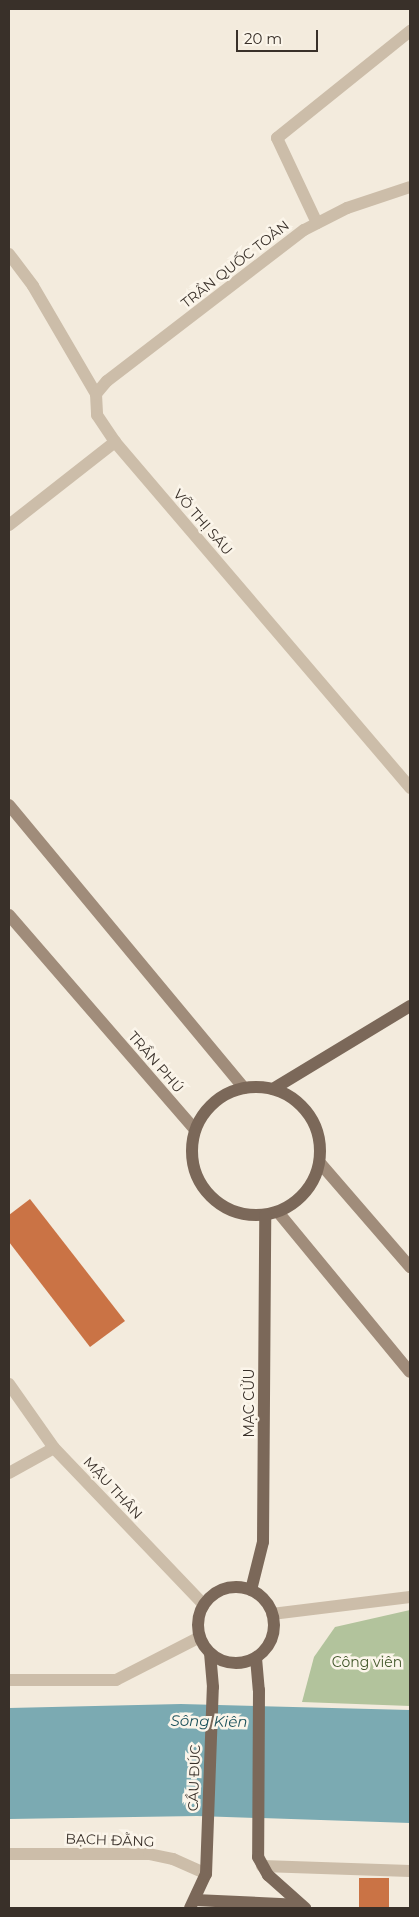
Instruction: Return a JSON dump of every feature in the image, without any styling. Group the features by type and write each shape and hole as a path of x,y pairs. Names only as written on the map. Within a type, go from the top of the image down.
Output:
{"main road":[{"path":"9,805 244,1088"},
{"name":"TRẦN PHÚ","path":"9,915 195,1130"},
{"path":"273,1089 410,1006"},
{"path":"244,1088 273,1089 301,1104 318,1131 320,1163 312,1184 297,1201 278,1212 265,1215 239,1213 215,1201 199,1180 192,1155 195,1130 214,1102 244,1088"},
{"path":"320,1163 410,1267"},
{"path":"278,1212 410,1372"},
{"name":"MẠC CỬU","path":"251,1590 263,1542 265,1215"},
{"path":"241,1588 251,1590 268,1604 272,1614 273,1634 270,1644 256,1658 247,1662 228,1662 210,1653 200,1637 198,1626 204,1606 219,1591 241,1588"},
{"name":"CẦU ĐÚC","path":"206,1874 213,1687 210,1653"},
{"path":"256,1658 259,1690 260,1861 276,1883 303,1906"},
{"path":"206,1874 192,1904 303,1906"}],"street":[{"path":"317,223 277,138 410,31"},
{"name":"TRẦN QUỐC TOẢN","path":"96,394 146,352 317,223 347,208 410,188"},
{"name":"VÕ THỊ SÁU","path":"9,254 33,286 67,350 96,394 97,415 115,442 410,788"},
{"path":"9,525 115,442"},
{"name":"MẬU THÂN","path":"9,1384 54,1448 204,1606"},
{"path":"9,1473 54,1448"},
{"path":"272,1614 410,1597"},
{"path":"9,1680 116,1680 200,1637"},
{"name":"BẠCH ĐẰNG","path":"9,1854 149,1854 173,1859 206,1874"},
{"path":"260,1861 410,1871"}],"green space":[{"name":"Công viên","path":"410,1610 410,1706 302,1702 314,1657 335,1627"}],"water":[{"name":"Sông Kiên","path":"181,1704 410,1710 410,1823 197,1816 9,1819 9,1708"}],"building":[{"path":"30,1199 125,1321 90,1347 9,1242 9,1215"},
{"path":"359,1878 389,1878 389,1908 359,1908"}]}
